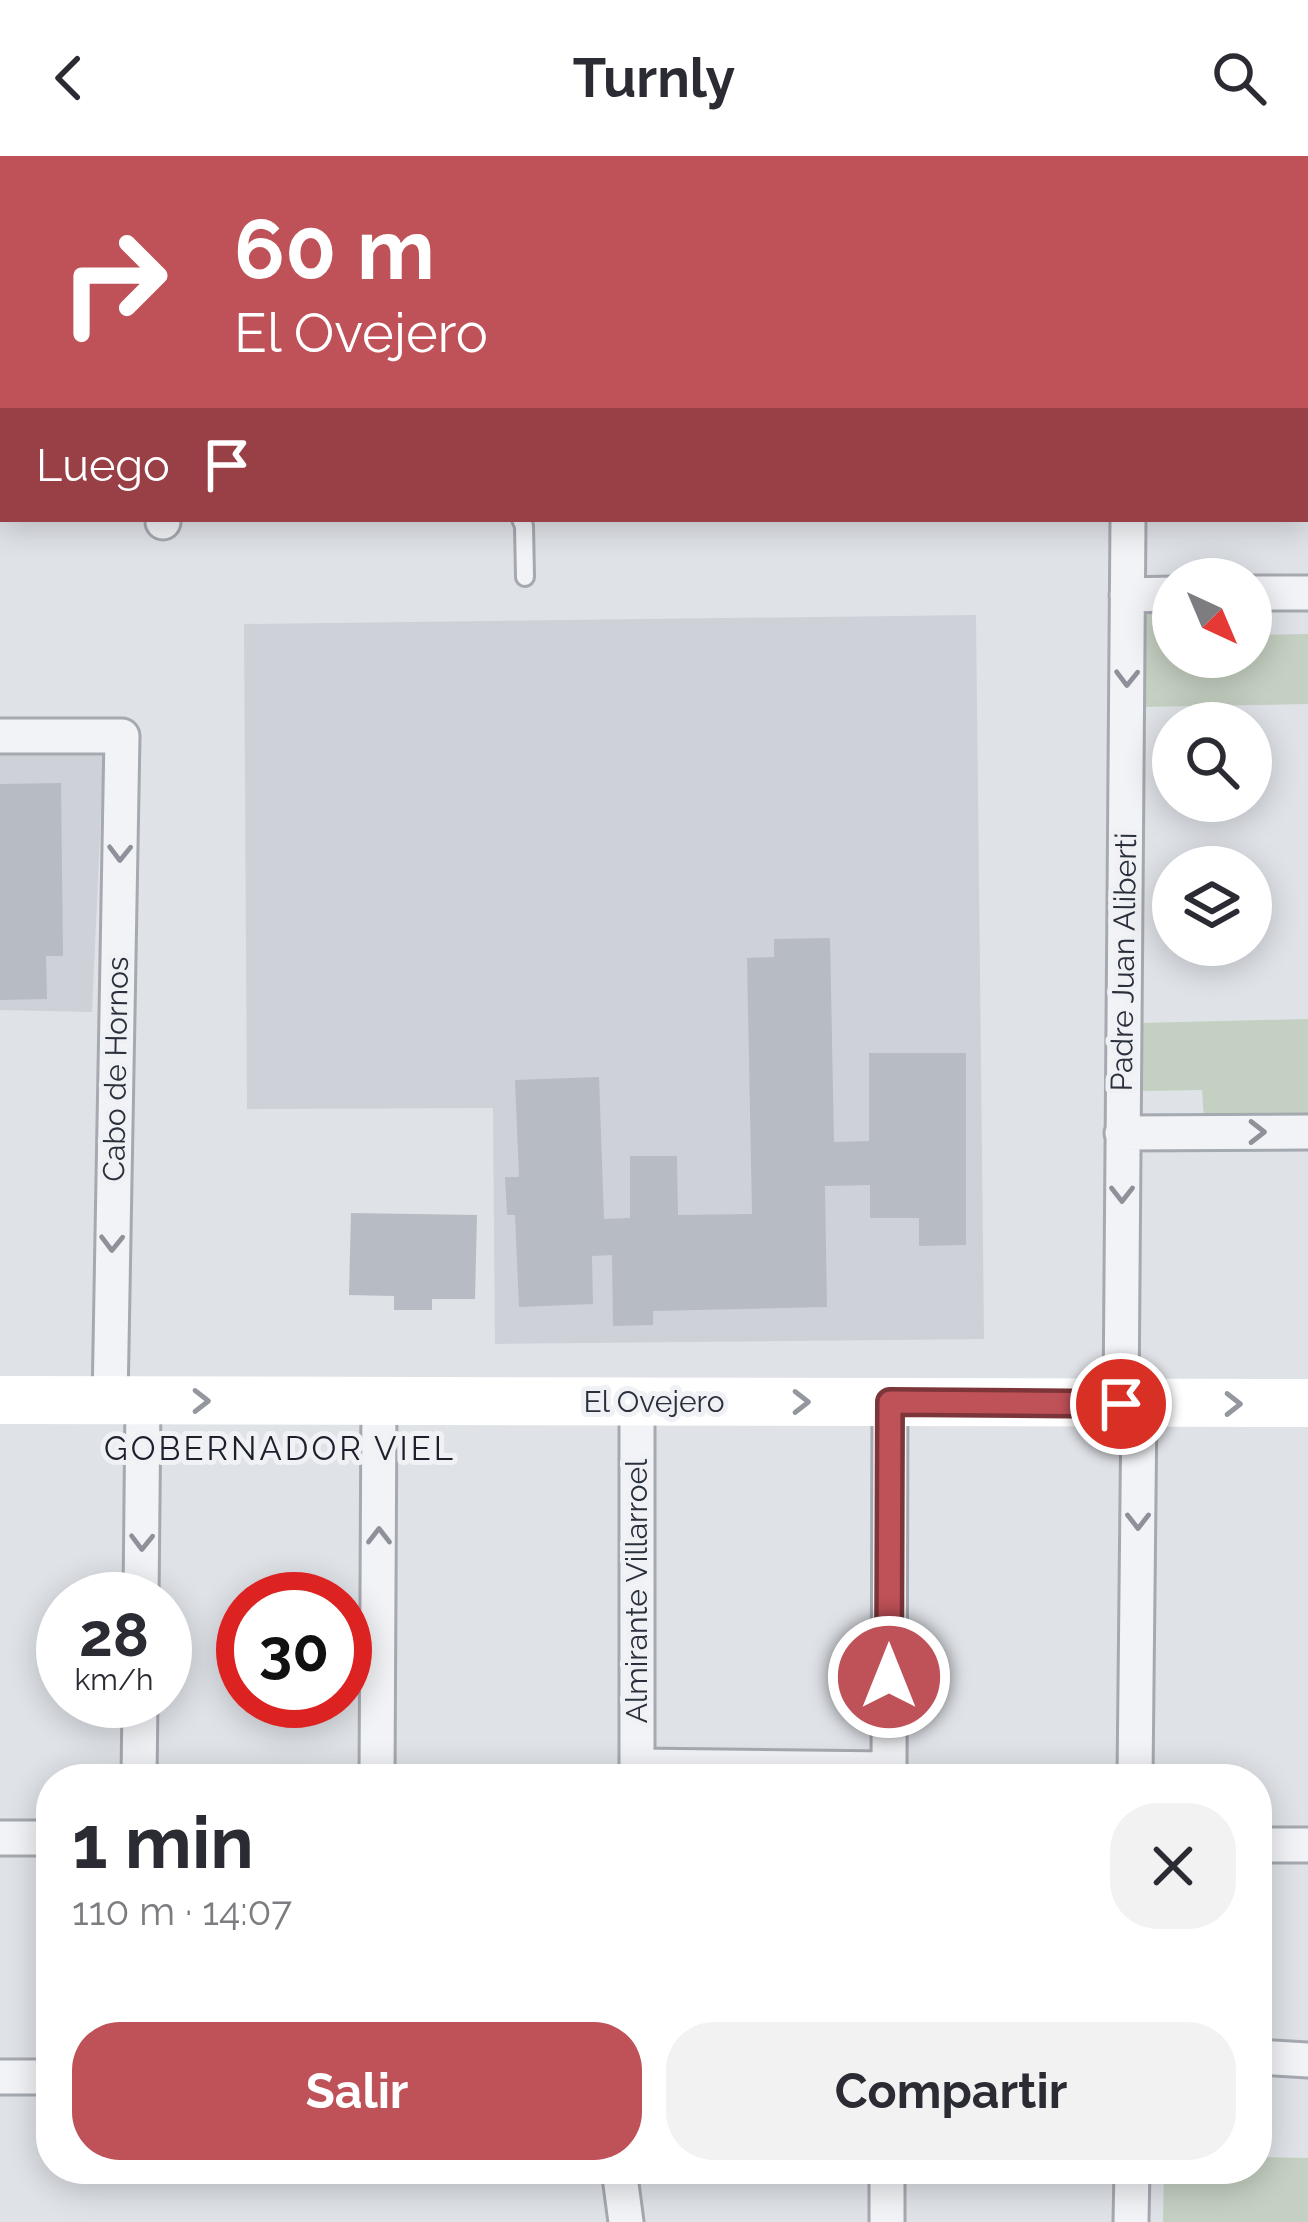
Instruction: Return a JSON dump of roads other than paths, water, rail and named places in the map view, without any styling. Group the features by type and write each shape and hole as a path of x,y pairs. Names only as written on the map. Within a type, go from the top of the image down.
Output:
{"street":[{"name":"Padre Juan Aliberti","path":"1128,522 1122,1133 1136,1764"},
{"path":"1272,593 1308,592"},
{"path":"1127,595 1152,594"},
{"name":"Cabo de Hornos","path":"0,736 122,736 126,1401 139,1572"},
{"path":"1122,1133 1308,1132"},
{"name":"El Ovejero","path":"0,1400 1308,1403"},
{"path":"377,1764 379,1402"},
{"name":"Almirante Villarroel","path":"637,1764 638,1402"},
{"path":"889,1764 890,1402"},
{"path":"139,1764 140,1728"},
{"path":"0,1838 36,1838"},
{"path":"1272,1845 1308,1845"},
{"path":"1272,2058 1308,2060"},
{"path":"0,2077 36,2077"},
{"path":"621,2184 626,2222"},
{"path":"887,2184 887,2222"},
{"path":"1131,2222 1132,2184"}],"lane":[{"path":"522,522 525,577"}],"district":[{"name":"GOBERNADOR VIEL","path":"280,1448"}]}
